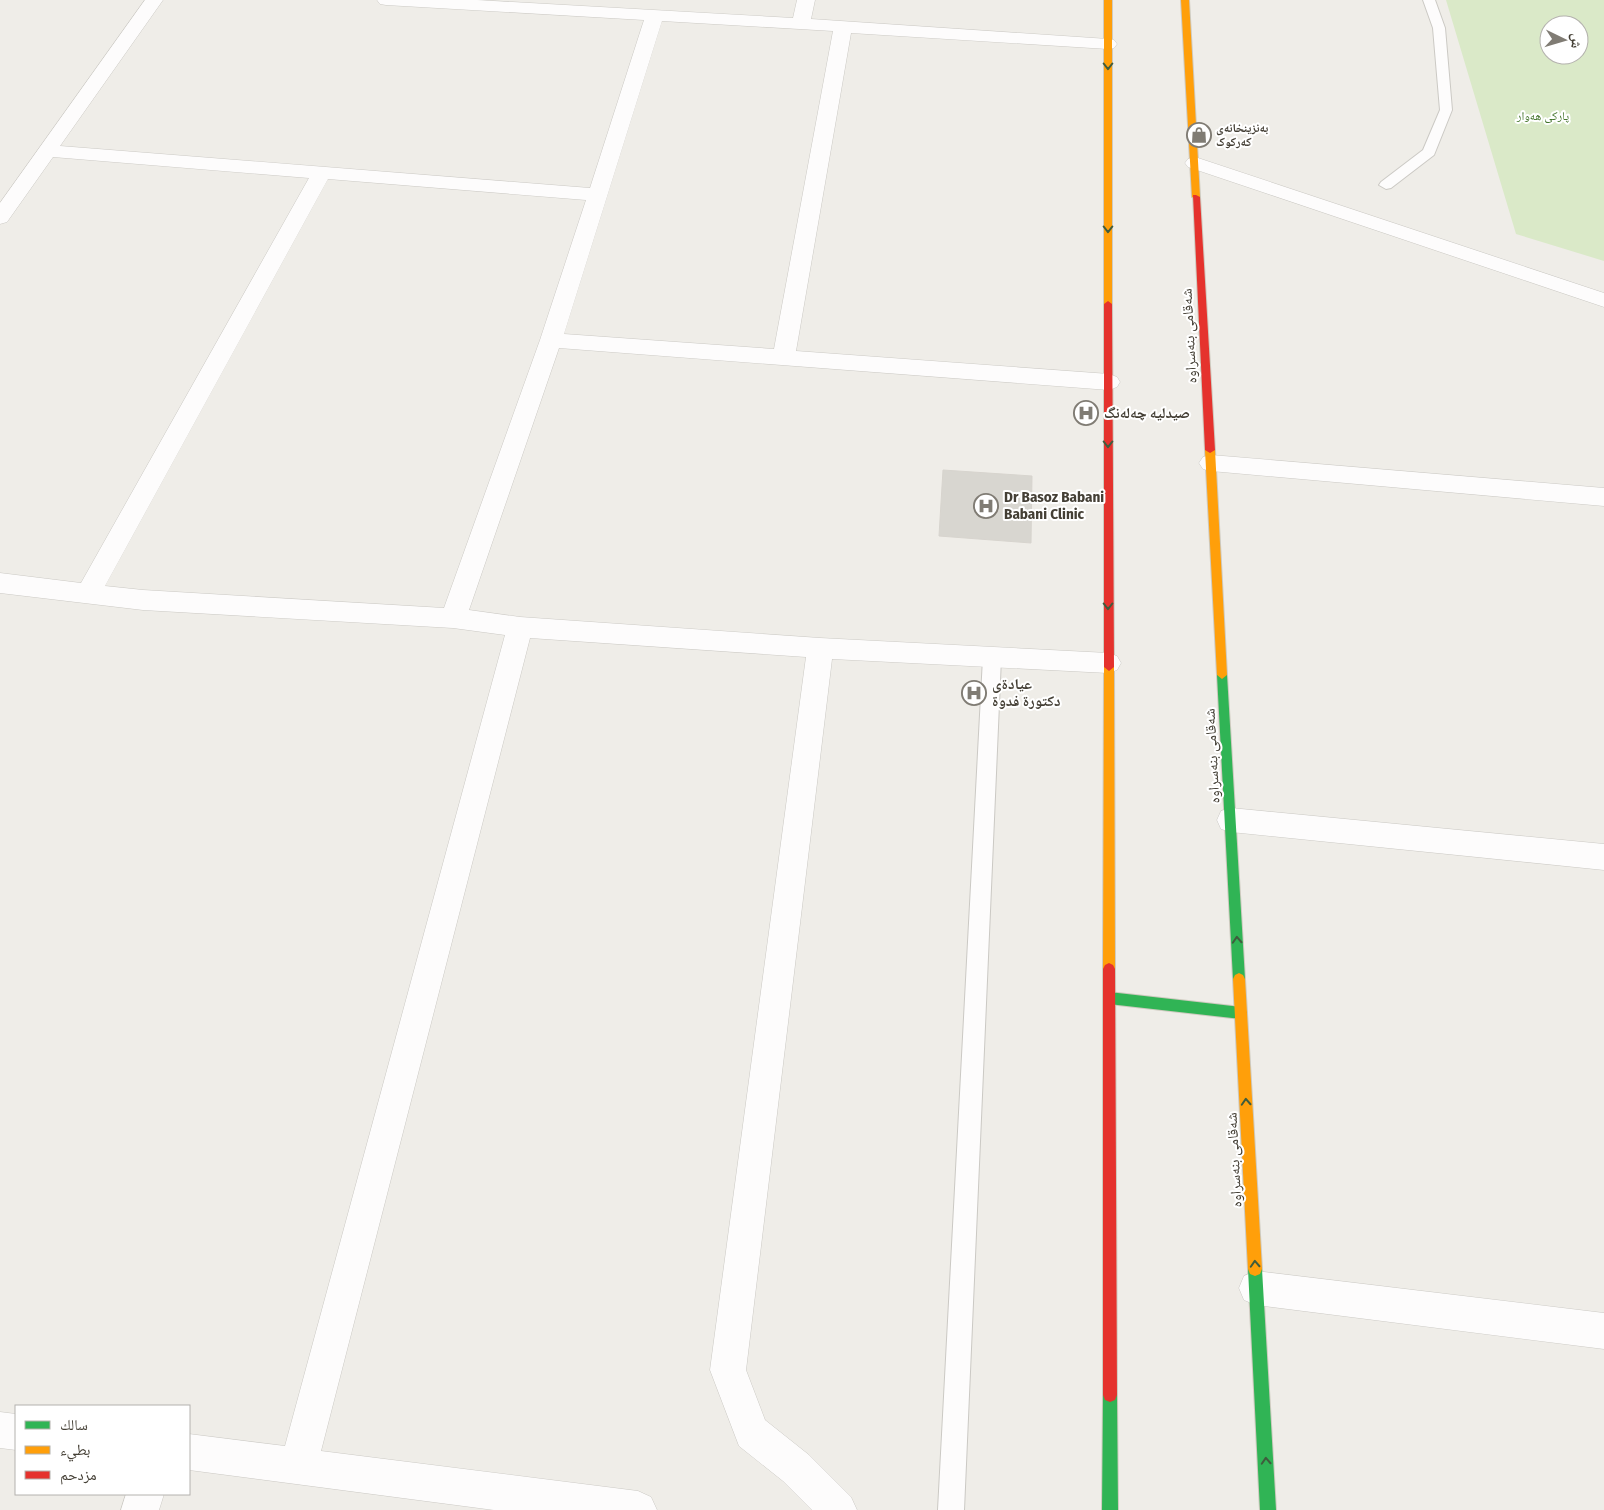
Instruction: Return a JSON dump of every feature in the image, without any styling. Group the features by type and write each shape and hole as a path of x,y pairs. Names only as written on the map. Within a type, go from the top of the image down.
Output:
{"main road":[{"path":"1108,0 1110,1510"},
{"name":"شەقامی بنەسراوە","path":"1185,0 1268,1510"},
{"path":"1109,998 1241,1013"}],"street":[{"path":"0,218 154,0"},
{"path":"386,0 1108,44"},
{"path":"801,24 806,0"},
{"path":"453,618 551,340 655,16"},
{"path":"784,358 843,27"},
{"path":"47,151 598,194"},
{"path":"1195,163 1604,300"},
{"path":"89,592 322,173"},
{"path":"551,340 1109,382"},
{"path":"1211,463 1604,497"},
{"path":"0,583 89,592 143,600 453,618 520,627 820,648 1108,664"},
{"path":"298,1467 520,627"},
{"path":"820,648 728,1370 752,1433 796,1468 838,1510"},
{"path":"1230,820 1604,857"},
{"path":"1256,1288 1604,1331"},
{"path":"0,1430 15,1432"},
{"path":"190,1452 638,1510"},
{"path":"140,1510 146,1495"}],"lane":[{"path":"1386,185 1429,152 1446,110 1439,28 1429,0"},
{"path":"951,1510 992,658"}],"green space":[{"name":"پارکی هەوار","path":"1446,0 1604,0 1604,261 1516,234"}],"building":[{"name":"Dr Basoz Babani Babani Clinic","path":"943,470 1032,476 1031,543 939,536"}],"traffic: fast":[{"path":"1222,675 1239,979"},
{"path":"1109,998 1241,1013"},
{"path":"1255,1269 1268,1510"},
{"path":"1110,1395 1110,1510"}],"traffic: slow":[{"path":"1108,0 1108,304"},
{"path":"1185,0 1196,197"},
{"path":"1210,450 1222,675"},
{"path":"1109,667 1109,969"},
{"path":"1239,979 1255,1269"}],"traffic: jam":[{"path":"1196,197 1210,450"},
{"path":"1108,304 1109,667"},
{"path":"1109,969 1110,1395"}],"place":[{"name":"بەنزینخانەی کەرکوک","path":"1199,135"},
{"name":"صیدلیە چەلەنگ","path":"1086,413"},
{"name":"Dr Basoz Babani Babani Clinic","path":"986,506"},
{"name":"عيادةی دكتورة فدوة","path":"974,693"}]}
